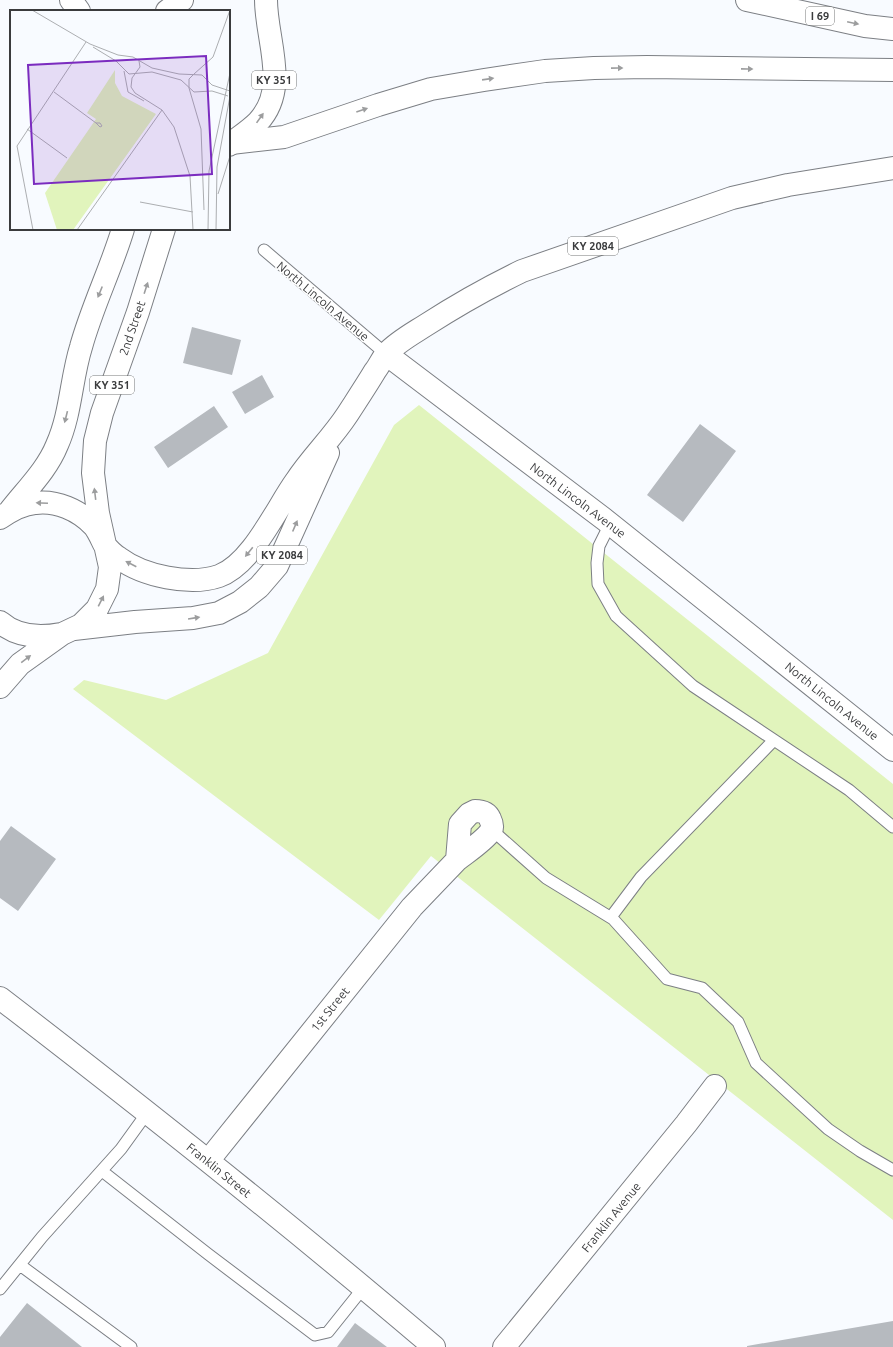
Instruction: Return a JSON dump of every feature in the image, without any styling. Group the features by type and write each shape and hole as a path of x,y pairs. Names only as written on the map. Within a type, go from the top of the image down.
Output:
{"main road":[{"path":"71,0 78,10"},
{"path":"168,10 182,0"},
{"name":"KY 351","path":"230,144 247,133 259,120 269,104 273,90 275,75 273,50 266,12 266,0"},
{"name":"I 69","path":"747,0 865,26 893,29"},
{"path":"230,144 284,137 378,104 431,89 545,71 647,67 893,70"},
{"name":"KY 2084","path":"106,546 119,558 135,567 155,574 179,580 206,579 220,576 236,567 249,552 296,480 345,418 386,354 408,337 463,302 522,271 732,198 788,185 893,168"},
{"name":"2nd Street","path":"5,515 47,465 58,445 67,416 80,347 117,250 123,230"},
{"name":"2nd Street","path":"0,687 20,664 66,632 81,625 97,609 107,589 110,567 98,513 93,472 95,441 102,413 138,312 164,230"},
{"name":"North Lincoln Avenue","path":"386,354 610,524 893,750"},
{"name":"KY 2084","path":"66,632 135,622 193,618 218,613 240,602 259,587 277,566 345,418"},
{"name":"2nd Street","path":"5,515 13,509 34,503 57,504 77,512 94,526 106,546"},
{"name":"2nd Street","path":"0,622 12,630 26,635 40,637 66,632"},
{"name":"1st Street","path":"208,1161 412,907 457,860 460,824 469,814 475,811 483,812 489,816 492,823 492,830"},
{"name":"Franklin Street","path":"0,998 208,1161 364,1287 434,1347"},
{"name":"Franklin Avenue","path":"504,1347 672,1142 715,1086"}],"lane":[{"name":"North Lincoln Avenue","path":"264,250 386,354"},
{"path":"610,524 599,546 597,563 598,584 616,616 693,686 849,790 893,827"},
{"path":"611,917 641,877 774,740"},
{"path":"492,830 546,878 611,917 667,979 702,988 738,1022 756,1064 823,1124 860,1151 893,1170"},
{"path":"0,1289 42,1237 121,1149 147,1113"},
{"path":"102,1170 208,1254 315,1335 328,1332 364,1287"},
{"path":"20,1264 131,1347"}],"green space":[{"path":"419,405 893,784 893,1220 431,856 379,920 73,689 84,680 166,700 268,653 394,425"}],"building":[{"path":"192,327 241,340 232,375 183,363"},
{"path":"262,375 274,397 245,414 232,392"},
{"path":"214,406 228,427 168,468 154,447"},
{"path":"700,424 736,451 683,522 647,495"},
{"path":"11,826 56,859 18,911 0,898 0,841"},
{"path":"27,1303 82,1347 0,1347 0,1337"},
{"path":"893,1321 893,1347 747,1347 747,1346"},
{"path":"355,1323 387,1347 337,1347"}]}
